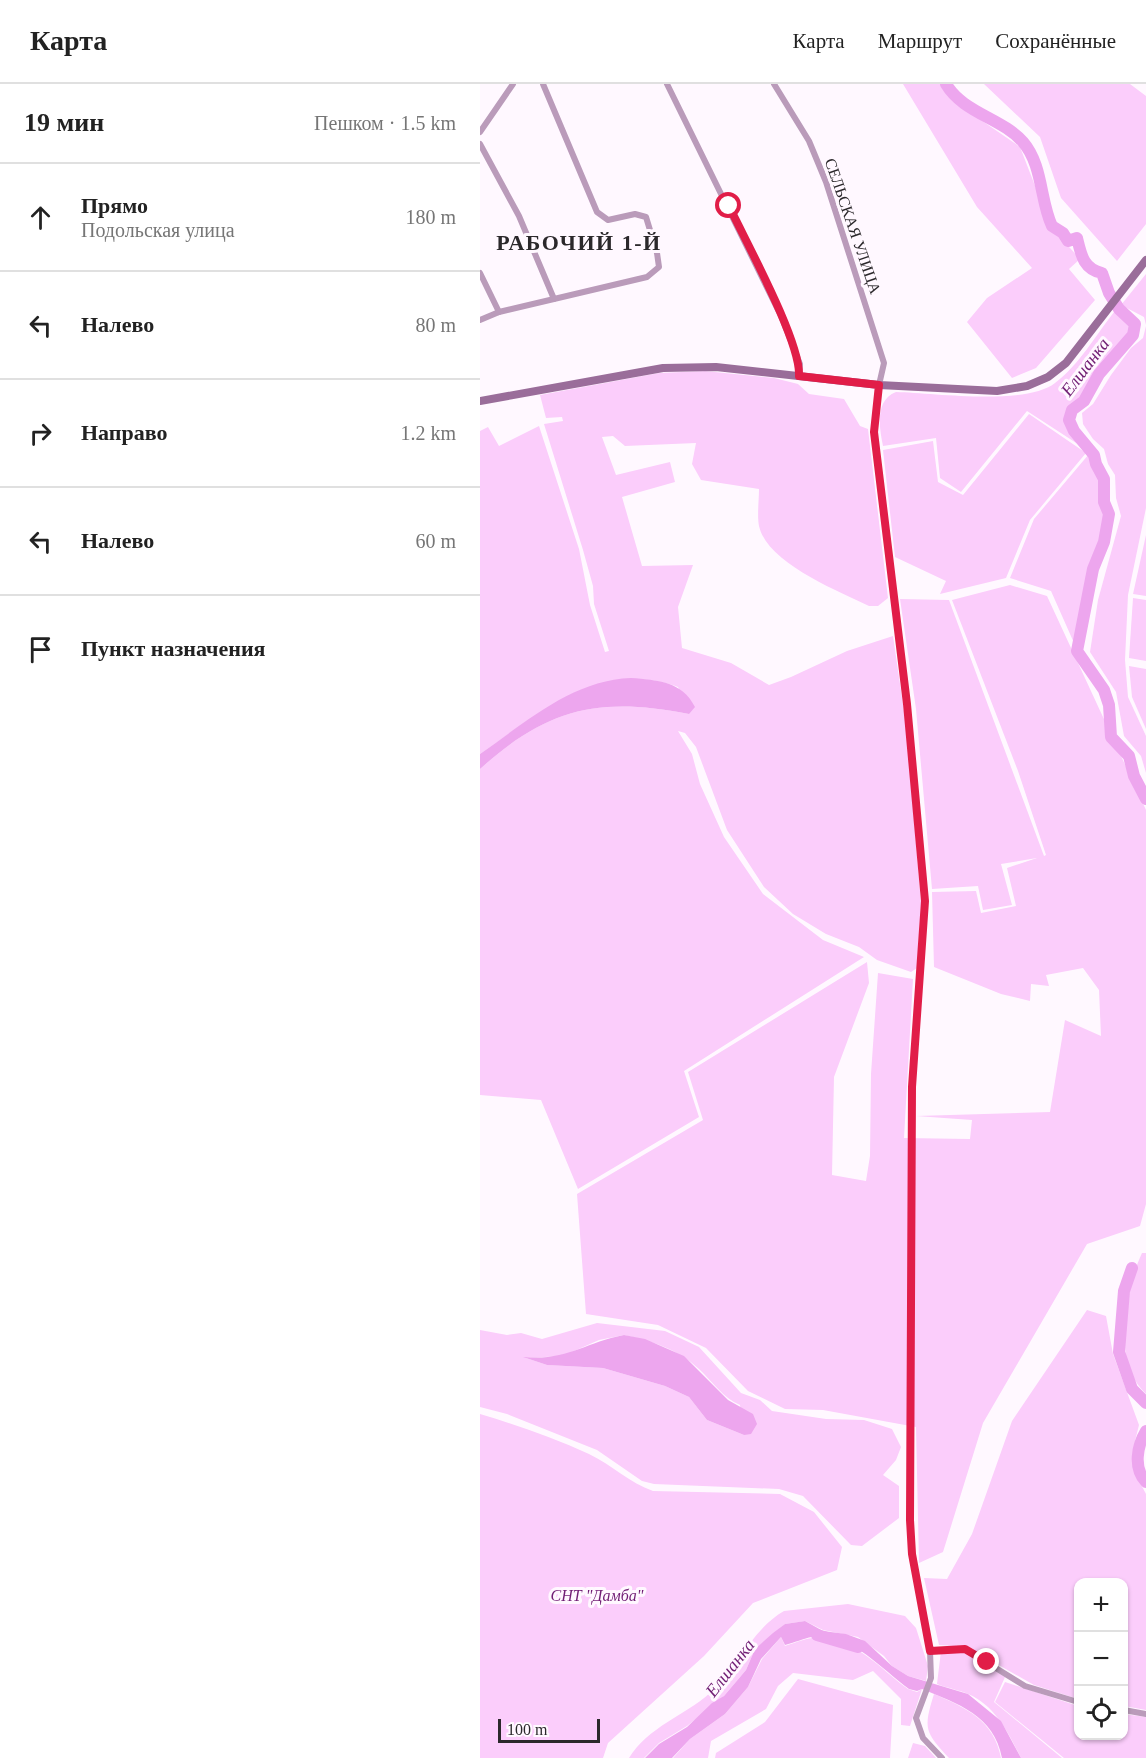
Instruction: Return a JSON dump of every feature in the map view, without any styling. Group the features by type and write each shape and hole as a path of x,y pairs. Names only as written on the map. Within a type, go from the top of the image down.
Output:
{"main road":[{"path":"480,401 663,368 716,367 879,385 998,391 1028,386 1048,377 1066,363 1146,260"}],"street":[{"path":"480,132 513,84"},
{"path":"480,320 499,312 647,277 657,271 659,261 646,217 635,214 608,220 597,212 543,84"},
{"path":"667,84 781,316 800,364 799,376"},
{"name":"СЕЛЬСКАЯ УЛИЦА","path":"774,84 809,141 826,182 884,363 874,432 907,704 925,901 912,1087 910,1520 912,1554 930,1651 931,1678 916,1718 917,1727 942,1758"},
{"path":"480,144 519,216 554,299"},
{"path":"480,273 499,312"},
{"path":"930,1651 965,1649 1025,1686 1074,1701"},
{"path":"1128,1711 1146,1714"}],"green space":[{"path":"903,84 946,84 962,107 1020,147 1051,227 1080,259 1069,269 1095,300 1036,368 1012,378 967,322 987,298 1032,268 977,207"},
{"path":"984,84 1130,84 1146,96 1146,224 1117,261 1061,198 1040,137"},
{"path":"1146,274 1146,325 1144,317 1121,305"},
{"path":"1114,312 1139,324 1139,331 1105,369 1088,399 1078,406 1073,416 1079,432 1092,449 1087,450 1027,411 961,492 940,478 936,438 883,446 880,415 889,396 896,392 1002,396 1041,390 1055,383 1072,368"},
{"path":"1146,326 1146,508 1128,595 1125,660 1128,697 1146,736 1146,773 1141,756 1124,736 1116,692 1090,652 1098,600 1121,516 1116,498 1115,475 1108,464 1104,449 1093,439 1083,424 1082,413 1093,404 1131,348 1143,338"},
{"path":"705,371 774,378 798,384 809,394 844,399 860,426 868,429 888,598 878,606 869,606 823,584 789,564 775,552 759,526 759,489 701,480 692,464 696,443 625,446 613,436 602,437 616,475 670,462 675,482 622,497 642,566 693,565 678,607 682,648 731,663 769,685 847,651 893,636 906,725 921,903 917,968 911,972 877,960 859,947 826,934 793,914 764,887 727,830 696,747 685,733 678,731 692,754 700,784 724,837 763,894 823,940 864,957 684,1071 699,1117 578,1189 541,1100 480,1095 480,769 529,732 553,720 577,712 628,707 689,714 678,687 650,680 624,680 598,685 573,695 548,708 480,754 480,431 488,427 499,446 539,426 579,549 590,605 605,652 609,651 594,604 593,586 583,550 544,424 563,421 562,417 546,418 540,395 659,373"},
{"path":"1029,414 1086,453 1030,520 1006,578 940,594 946,581 895,557 883,450 933,441 938,482 963,495"},
{"path":"1096,451 1104,475 1112,516 1078,652 1051,591 1010,578 1034,519 1089,454"},
{"path":"1146,535 1146,596 1133,594"},
{"path":"1010,585 1047,596 1146,810 1146,1204 1140,1226 1087,1244 983,1423 943,1552 919,1563 916,1427 823,1410 785,1409 748,1391 706,1348 658,1325 586,1314 577,1194 703,1120 688,1072 867,962 869,983 834,1077 832,1175 866,1181 870,1156 871,1074 878,973 913,979 904,1138 970,1139 972,1120 916,1116 1050,1112 1065,1020 1101,1036 1099,990 1083,968 1046,975 1049,986 1031,984 1030,1001 1001,994 934,967 932,892 976,891 981,913 1016,906 1007,868 1037,858 1001,864 1012,905 983,910 978,886 932,889 916,709 900,599 949,600 1044,856 1046,855 1018,771 952,600"},
{"path":"1133,598 1146,600 1146,661 1129,658"},
{"path":"1129,666 1146,669 1146,729 1132,697"},
{"path":"1142,1253 1146,1253 1146,1394 1129,1369 1125,1351 1129,1294"},
{"path":"1087,1310 1106,1316 1113,1354 1139,1425 1134,1445 1137,1477 1146,1494 1146,1710 1128,1707 1128,1578 1074,1578 1074,1698 1034,1685 967,1647 939,1645 924,1578 947,1579 972,1534 1012,1421"},
{"path":"597,1323 665,1331 699,1347 741,1393 760,1400 772,1411 826,1419 864,1420 892,1429 901,1447 896,1460 883,1475 899,1486 899,1518 862,1546 851,1545 803,1496 779,1489 654,1484 642,1481 597,1450 507,1414 480,1407 480,1330 507,1335 521,1333 542,1339","holes":["624,1335 664,1347 691,1362 723,1394 740,1405 744,1435 707,1420 689,1397 665,1386 603,1368 547,1365 526,1358 563,1356 599,1340"]},
{"name":"СНТ \"Дамба\"","path":"480,1414 535,1432 589,1454 653,1491 780,1494 814,1512 842,1547 837,1570 753,1603 704,1656 608,1743 603,1758 480,1758"},
{"path":"848,1604 905,1616 916,1628 928,1666 926,1681 908,1676 892,1666 884,1656 858,1637 823,1630 805,1621 785,1624 755,1649 746,1670 724,1696 687,1726 659,1743 644,1758 629,1758 646,1738 710,1693 762,1628 772,1619 784,1611"},
{"path":"781,1637 785,1646 812,1638 840,1641 864,1654 908,1689 917,1692 922,1689 910,1726 901,1725 901,1699 873,1671 853,1680 793,1673 778,1686 766,1709 711,1741 708,1758 673,1758 690,1739 725,1714 748,1687 762,1659"},
{"path":"941,1651 965,1653 1005,1677 994,1702 1062,1758 1021,1758 1000,1721 986,1705 968,1694 937,1684"},
{"path":"798,1679 893,1705 890,1758 715,1758 716,1753 765,1722"},
{"path":"1005,1682 1074,1705 1074,1740 1128,1740 1128,1715 1146,1717 1146,1758 1064,1758 995,1702"},
{"path":"934,1694 977,1717 992,1734 1001,1758 949,1758 935,1742 928,1729 928,1715"},
{"path":"913,1743 925,1746 936,1758 908,1758"}],"shaded area":[{"path":"631,678 659,681 676,687 690,698 695,707 689,714 628,707 577,712 553,720 529,732 480,769 480,754 551,705 589,686"},
{"path":"624,1335 645,1339 684,1356 728,1400 753,1414 757,1424 751,1434 744,1435 707,1420 689,1397 665,1386 603,1368 547,1365 523,1357 539,1358 564,1354"},
{"path":"805,1621 823,1631 846,1634 865,1641 892,1666 908,1676 968,1694 1001,1721 1021,1758 1002,1758 998,1743 983,1721 949,1700 922,1689 917,1691 909,1689 852,1646 826,1637 812,1637 785,1645 781,1637 761,1659 748,1687 725,1714 690,1739 672,1758 645,1758 659,1744 687,1727 712,1703 724,1696 746,1670 755,1649 773,1633 785,1624"}],"waterway":[{"name":"Елшанка","path":"946,84 962,102 1004,127 1023,142 1038,172 1052,226 1063,233 1068,241 1077,238 1087,264 1102,273 1109,293 1119,309 1135,324 1133,335 1099,374 1084,401 1072,410 1069,420 1074,431 1094,455 1104,479 1104,502 1109,514 1104,542 1093,569 1077,651 1104,690 1109,705 1111,737 1129,756 1134,776 1146,799"},
{"name":"Елшанка","path":"1132,1268 1124,1291 1119,1352 1132,1389 1146,1403"},
{"name":"Елшанка","path":"1146,1431 1140,1443 1138,1457 1139,1470 1146,1482"},
{"name":"Елшанка","path":"817,1635 858,1647"}],"district":[{"name":"РАБОЧИЙ 1‑Й","path":"579,242"}],"route":[{"path":"729,206 781,316 800,364 799,376 879,385 874,432 907,704 925,901 912,1087 910,1520 912,1554 930,1651 950,1648 965,1649 987,1662"}]}
